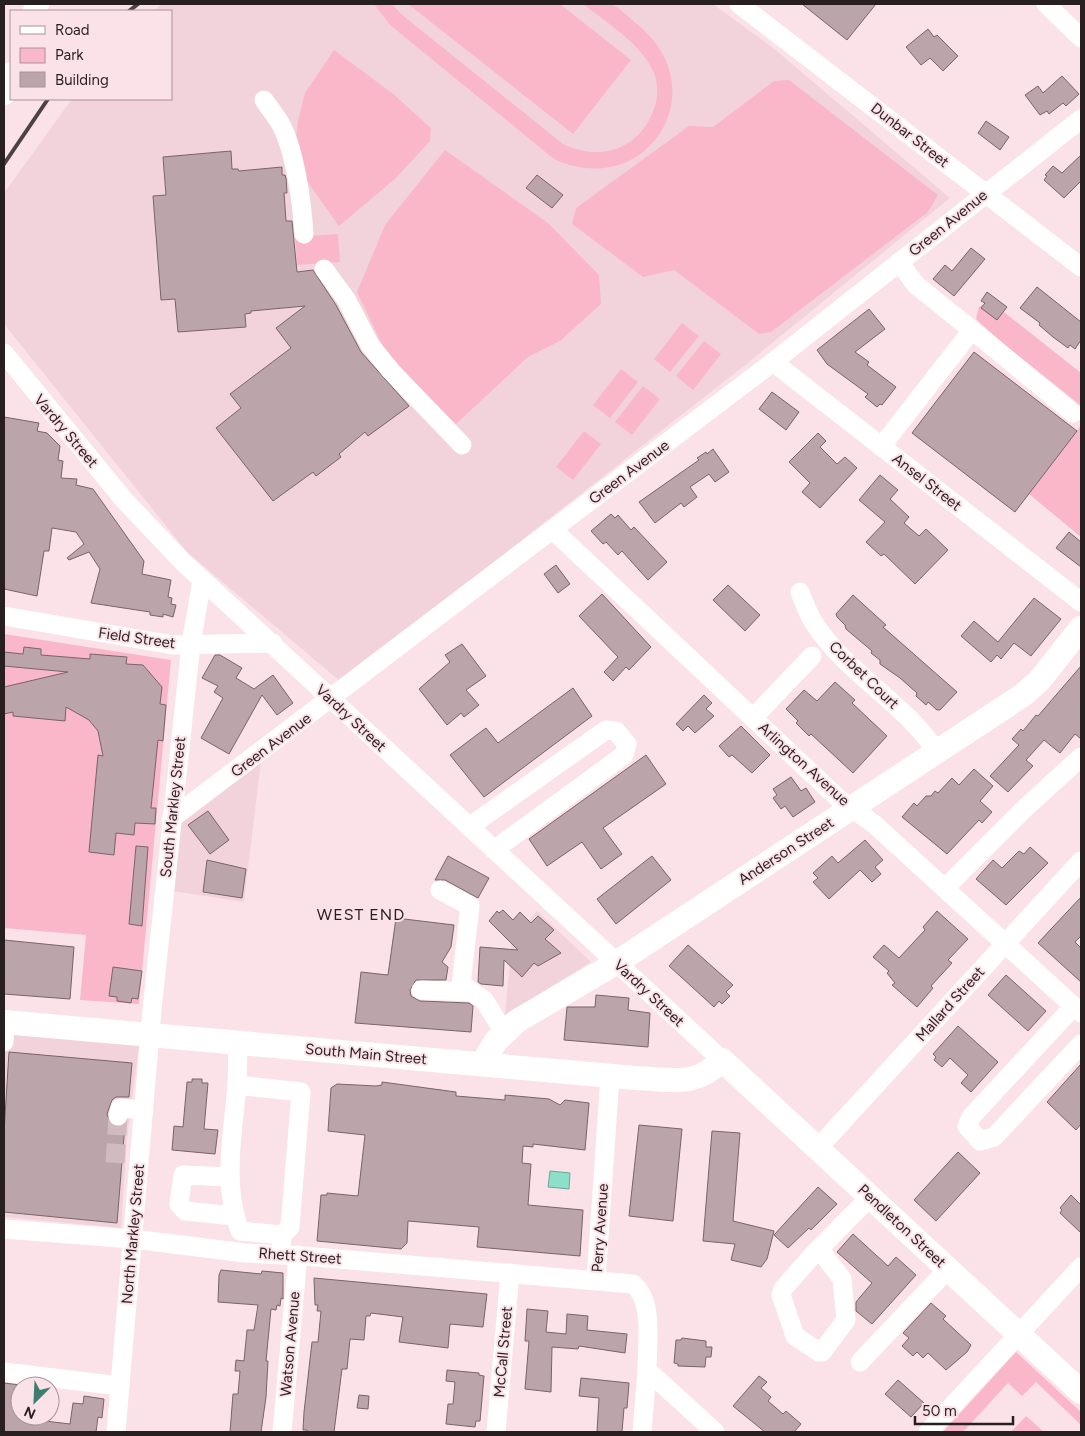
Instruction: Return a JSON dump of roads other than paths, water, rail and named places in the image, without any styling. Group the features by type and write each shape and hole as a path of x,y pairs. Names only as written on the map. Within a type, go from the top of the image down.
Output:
{"main road":[{"name":"Anderson Street","path":"482,1064 496,1041 517,1021 616,963 1023,695 1039,681 1081,628"},
{"name":"South Main Street","path":"4,1028 150,1035 610,1076 695,1079 711,1072 722,1060"},
{"name":"Pendleton Street","path":"722,1060 1019,1335 1079,1384"}],"street":[{"name":"Dunbar Street","path":"739,4 1081,267"},
{"path":"1046,4 1081,38"},
{"path":"264,100 281,124 290,148 302,203 304,234"},
{"name":"Green Avenue","path":"171,819 331,700 773,362 1081,118"},
{"path":"899,262 916,285 1073,413"},
{"path":"324,269 346,299 370,345 391,372 462,446"},
{"path":"881,446 972,330"},
{"name":"Vardry Street","path":"4,354 124,500 202,580 722,1060"},
{"name":"Ansel Street","path":"773,362 1081,602"},
{"name":"Arlington Avenue","path":"553,530 839,799 874,824 1077,1009"},
{"name":"South Markley Street","path":"150,1035 171,819 191,644 202,580"},
{"name":"Corbet Court","path":"800,592 813,622 846,662 921,729 937,752"},
{"name":"Field Street","path":"4,616 173,645 272,644"},
{"path":"753,718 812,656"},
{"path":"469,827 606,730 616,731 627,744 624,754 494,850"},
{"path":"945,888 1023,810 1081,757"},
{"name":"Mallard Street","path":"818,1148 1081,861"},
{"path":"440,890 470,906 461,984 484,1000 504,1032"},
{"path":"421,990 470,992"},
{"path":"1077,1009 971,1118 967,1126 980,1141 994,1137 1081,1044"},
{"name":"North Markley Street","path":"116,1432 133,1240 132,1144 144,1110 150,1035"},
{"path":"238,1043 237,1085 230,1177 234,1216 240,1231 282,1235"},
{"name":"Perry Avenue","path":"610,1076 596,1280 633,1284 642,1293 647,1307 647,1370 642,1432"},
{"name":"Watson Avenue","path":"237,1085 301,1092 290,1227 282,1235 290,1255 282,1432"},
{"path":"118,1116 120,1108 124,1107 144,1110"},
{"path":"230,1177 183,1175 179,1204 185,1211 234,1216"},
{"path":"820,1250 842,1279 846,1320 822,1352 794,1336 781,1295 783,1289 871,1196"},
{"name":"Rhett Street","path":"9,1224 245,1253 596,1280"},
{"path":"245,1253 246,1231"},
{"path":"928,1432 1081,1267"},
{"path":"860,1362 948,1269"},
{"name":"McCall Street","path":"496,1432 510,1272"},
{"path":"647,1370 714,1432"},
{"path":"4,1372 120,1386"}],"tunnel":[{"path":"118,1116 115,1165 122,1165"}],"railway":[{"path":"130,10 138,4"},
{"path":"4,164 47,100"}],"district":[{"name":"WEST END","path":"361,914"}]}
